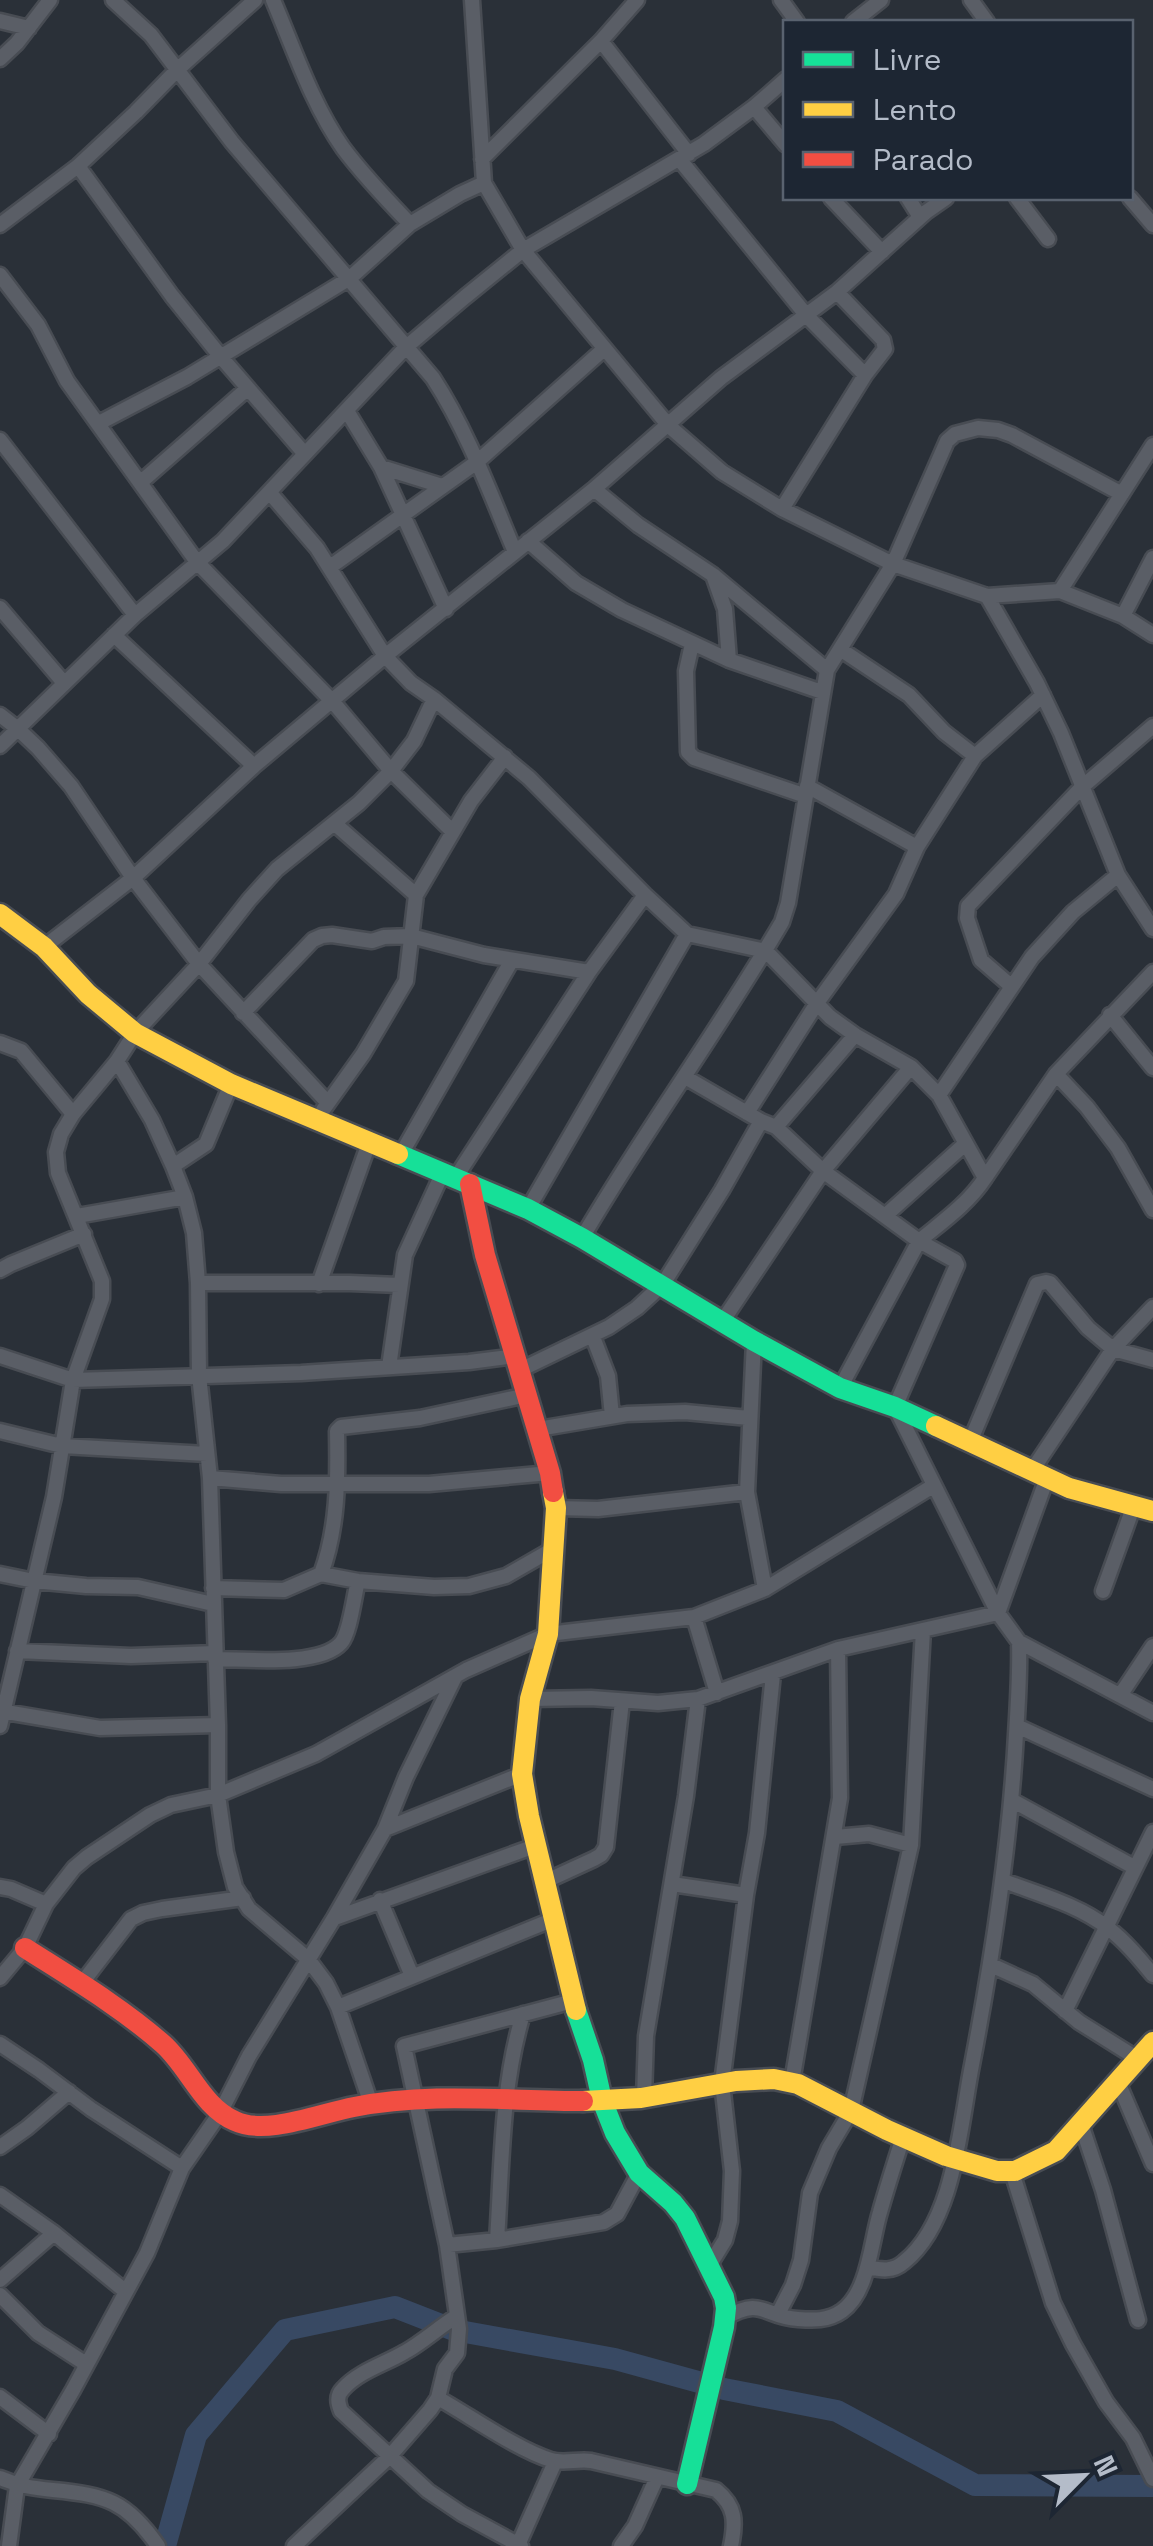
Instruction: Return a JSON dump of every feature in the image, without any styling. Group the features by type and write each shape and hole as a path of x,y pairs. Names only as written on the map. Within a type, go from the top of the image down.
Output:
{"street":[{"path":"0,60 50,0"},
{"path":"113,0 151,35 242,155 433,378 477,462 514,552"},
{"path":"0,225 78,166 255,0"},
{"path":"272,0 320,108 342,146 410,224"},
{"path":"472,0 484,183 523,250 669,426 722,472 782,510 893,564 987,596 1060,591 1123,616 1153,635"},
{"path":"482,159 637,0"},
{"path":"780,0 795,20"},
{"path":"856,20 881,0"},
{"path":"0,21 29,28"},
{"path":"601,40 684,157 807,316 865,375"},
{"path":"0,746 135,615 223,541 405,348 523,250 684,157 783,82"},
{"path":"754,107 783,141"},
{"path":"78,166 172,296 304,453"},
{"path":"99,424 221,358 350,278 410,224 484,183"},
{"path":"833,200 882,252"},
{"path":"910,200 923,215"},
{"path":"919,200 923,215"},
{"path":"44,947 133,878 254,766 386,656 594,489 721,378 837,292 943,200"},
{"path":"1019,200 1048,239"},
{"path":"1132,200 1153,224"},
{"path":"0,274 38,325 67,381 198,562 333,702 391,771 452,831"},
{"path":"782,510 885,349 837,292"},
{"path":"330,567 477,462 604,349"},
{"path":"140,482 248,388"},
{"path":"347,411 381,467 446,609"},
{"path":"582,1238 782,922 827,670 893,564 947,440 967,430 988,428 1012,435 1122,494"},
{"path":"0,440 135,615"},
{"path":"1060,591 1153,446"},
{"path":"381,467 442,486"},
{"path":"594,489 638,525 713,575 827,670"},
{"path":"270,493 330,567 386,656 411,683 505,757 687,934 766,951 830,1017 910,1067 938,1095 985,1178"},
{"path":"528,541 576,583 622,610 729,660 822,692"},
{"path":"1123,616 1153,558"},
{"path":"713,575 724,609 729,660"},
{"path":"987,596 1061,733 1106,850 1153,929"},
{"path":"0,608 64,683"},
{"path":"114,635 254,766"},
{"path":"692,644 686,671 688,752 694,758 807,791 917,848"},
{"path":"840,649 909,695 944,732 975,756"},
{"path":"747,1112 816,1003 896,894 917,848 975,756 1043,696"},
{"path":"218,1724 100,1728 1,1717 54,1496 73,1380 102,1299 102,1281 58,1173 56,1152 60,1134 72,1114 134,1033 199,964 277,869 359,803 391,771 414,740 434,699"},
{"path":"0,716 18,729 71,786 133,878 199,964 322,1112"},
{"path":"1011,986 981,960 966,911 968,906 1082,788 1153,726"},
{"path":"322,1112 363,1054 406,981 416,895 470,801 505,757"},
{"path":"334,823 416,895"},
{"path":"938,1095 1032,957 1073,912 1118,874"},
{"path":"388,1367 405,1254 589,972 645,896"},
{"path":"0,914 44,947 88,994 134,1033 231,1084 322,1112 369,1142 528,1209 840,1388 895,1407 1069,1488 1144,1508 1103,1590"},
{"path":"528,1209 687,934"},
{"path":"243,1014 313,940 322,936 372,941 411,936 484,955 589,972"},
{"path":"400,1156 512,960"},
{"path":"840,1388 918,1240 978,1190 1056,1074 1153,972"},
{"path":"1110,1015 1153,1068"},
{"path":"776,1126 855,1035"},
{"path":"0,1043 21,1051 72,1114"},
{"path":"116,1061 152,1120 173,1166 194,1232 199,1375 210,1478 218,1795 226,1852 236,1887 249,1908 308,1959 326,1983 371,2104"},
{"path":"722,1322 823,1171 910,1067"},
{"path":"1056,1074 1118,1148 1153,1210"},
{"path":"685,1077 776,1126 823,1171 958,1265 895,1407 998,1613 1019,1642 1153,1713"},
{"path":"173,1166 206,1144 231,1084"},
{"path":"0,1356 73,1380 518,1363 593,1337 624,1318 663,1284 761,1121"},
{"path":"320,1284 369,1142"},
{"path":"886,1215 965,1144"},
{"path":"456,1178 485,1255 518,1363 550,1472 556,1508 548,1634 530,1699 522,1774 535,1846 573,2001 615,2133 639,2173 674,2203 685,2218 724,2297 725,2318 688,2484"},
{"path":"77,1216 185,1197"},
{"path":"0,1270 84,1234"},
{"path":"198,1283 399,1285"},
{"path":"970,1442 1036,1284 1050,1284 1088,1328 1113,1349 1153,1360"},
{"path":"998,1613 1039,1475 1113,1349 1153,1307"},
{"path":"593,1337 608,1376 612,1416"},
{"path":"754,1341 747,1492 765,1589"},
{"path":"321,1574 334,1528 337,1431 341,1427 420,1418 527,1394"},
{"path":"538,1429 612,1416 685,1412 749,1418"},
{"path":"0,1431 62,1446 207,1454"},
{"path":"210,1478 281,1484 429,1484 550,1472"},
{"path":"0,1978 25,1948 56,1888 87,1857 150,1815 171,1805 218,1795 316,1754 455,1676 548,1634 694,1617 765,1589 933,1486"},
{"path":"556,1508 598,1509 747,1492"},
{"path":"0,1574 34,1581 213,1596 284,1590 321,1574 358,1581 469,1586 506,1576 554,1549"},
{"path":"18,1651 308,1658 326,1654 340,1645 347,1633 358,1581"},
{"path":"530,1699 698,1699 838,1649 998,1613"},
{"path":"694,1617 717,1693"},
{"path":"778,2314 800,2260 810,2193 829,2148 851,2111 910,1844 923,1630"},
{"path":"868,2267 894,2268 905,2262 920,2244 936,2218 957,2160 1004,1881 1013,1801 1019,1642"},
{"path":"1121,1694 1153,1646"},
{"path":"792,2082 840,1798 838,1649"},
{"path":"709,2266 725,2240 730,2221 732,2171 722,2083 757,1833 774,1674"},
{"path":"9,2546 17,2486 147,2253 182,2168 220,2114 249,2056 385,1829 455,1676"},
{"path":"644,2098 646,2036 698,1699"},
{"path":"544,1882 594,1859 606,1848 622,1701"},
{"path":"1016,1726 1153,1789"},
{"path":"385,1829 522,1774"},
{"path":"1013,1801 1134,1867"},
{"path":"1065,2011 1153,1832"},
{"path":"834,1837 869,1834 910,1844"},
{"path":"334,1918 535,1846"},
{"path":"1004,1881 1106,1926 1153,1975"},
{"path":"672,1884 746,1895"},
{"path":"0,1887 46,1904"},
{"path":"82,1983 131,1919 144,1913 242,1898"},
{"path":"380,1900 412,1976"},
{"path":"338,2007 554,1919"},
{"path":"25,1948 82,1983 161,2042 220,2114 240,2125 263,2127 371,2104 418,2099 644,2098 767,2079 792,2082 903,2138 957,2160 1012,2172 1056,2151 1153,2042"},
{"path":"991,1966 1032,1984 1138,2059"},
{"path":"294,2546 389,2457 430,2410 438,2398 442,2376 458,2354 460,2343 447,2245 404,2046 573,2001"},
{"path":"497,2240 506,2101 514,2043 523,2014"},
{"path":"0,2044 182,2168"},
{"path":"1118,2082 1153,2164"},
{"path":"0,2147 69,2092"},
{"path":"1080,2124 1104,2190 1138,2320"},
{"path":"725,2318 751,2306 789,2318 820,2320 846,2309 868,2267 878,2217 903,2138"},
{"path":"1012,2172 1053,2304 1072,2344 1138,2447 1153,2479"},
{"path":"447,2245 604,2222 617,2214 639,2173"},
{"path":"0,2195 54,2233 125,2292"},
{"path":"0,2280 54,2233"},
{"path":"0,2295 38,2333 86,2364"},
{"path":"457,2316 409,2350 343,2388 338,2397 341,2411 428,2491 520,2546 555,2462"},
{"path":"0,2397 48,2434"},
{"path":"438,2398 555,2462 591,2460 716,2490 727,2499 735,2521 730,2546"},
{"path":"621,2546 635,2526 657,2477"},
{"path":"0,2478 17,2486 106,2498 142,2524 158,2546"}],"waterway":[{"path":"165,2546 196,2435 285,2330 395,2307 454,2330 615,2359 724,2389 837,2411 975,2485 1153,2486"}],"traffic: fast":[{"path":"398,1154 528,1209 840,1388 936,1426"},
{"path":"576,2010 615,2133 639,2173 685,2218 724,2297 724,2327 687,2484"}],"traffic: slow":[{"path":"0,914 44,947 88,994 135,1033 231,1084 398,1154"},
{"path":"936,1426 1069,1488 1153,1511"},
{"path":"553,1492 556,1508 548,1634 530,1699 522,1774 576,2010"},
{"path":"583,2101 641,2098 736,2081 774,2079 798,2084 946,2156 997,2171 1015,2171 1056,2151 1153,2042"}],"traffic: jam":[{"path":"470,1184 485,1255 553,1492"},
{"path":"25,1948 147,2030 172,2053 213,2106 223,2115 248,2125 278,2125 382,2102 468,2098 583,2101"}]}
